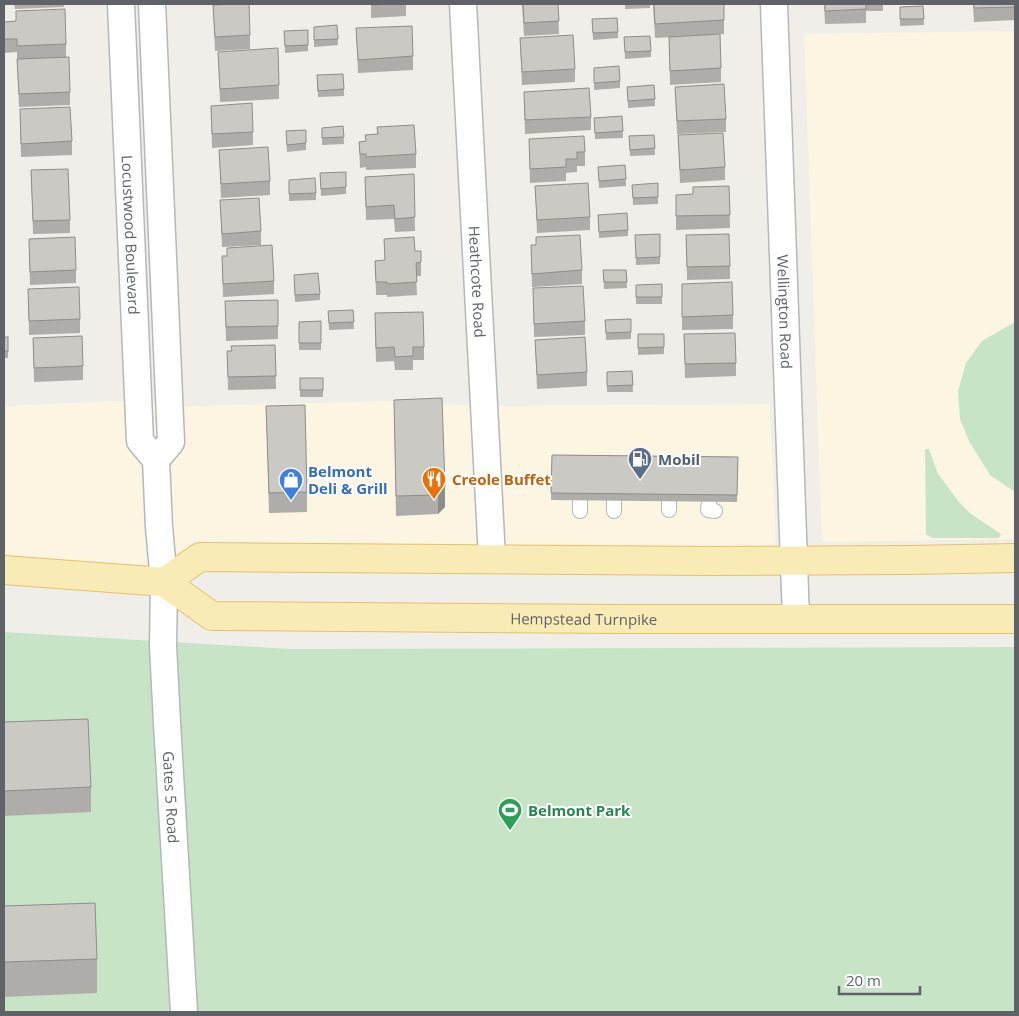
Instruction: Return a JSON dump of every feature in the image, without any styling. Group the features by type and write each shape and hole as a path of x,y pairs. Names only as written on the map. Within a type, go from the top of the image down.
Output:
{"main road":[{"path":"4,570 164,582 200,556 795,560 1015,558"},
{"name":"Hempstead Turnpike","path":"164,582 212,616 1015,619"}],"street":[{"name":"Locustwood Boulevard","path":"122,4 140,441 156,460 171,442 152,4"},
{"name":"Heathcote Road","path":"463,4 492,558"},
{"name":"Wellington Road","path":"774,4 796,619"},
{"path":"125,81 156,80"},
{"path":"156,460 164,582"},
{"name":"Gates 5 Road","path":"164,582 164,656 184,1012"}],"shaded area":[{"path":"1015,31 1015,539 822,542 804,34"},
{"path":"115,401 193,406 393,401 483,406 770,404 776,547 560,559 200,557 164,582 4,581 4,406"}],"green space":[{"path":"1015,322 1015,492 990,475 969,441 960,419 958,391 966,363 982,341"},
{"path":"925,449 929,449 938,474 959,502 971,514 1001,534 999,538 932,538 926,534"},
{"name":"Belmont Park","path":"4,632 290,649 1015,647 1015,1012 4,1012"}],"building":[{"path":"249,4 250,35 215,37 213,5"},
{"path":"523,4 558,4 559,21 524,23"},
{"path":"654,4 724,4 724,20 655,24"},
{"path":"825,4 866,4 866,9 825,11"},
{"path":"974,4 1015,4 1015,7 974,8"},
{"path":"923,6 924,19 900,19 900,7"},
{"path":"65,9 66,44 17,46 17,39 4,39 4,22 16,21 16,11"},
{"path":"617,18 618,32 593,33 592,19"},
{"path":"337,25 338,39 314,40 314,27"},
{"path":"412,26 413,56 358,60 356,28"},
{"path":"308,30 308,45 285,46 284,31"},
{"path":"720,34 721,68 670,71 669,37"},
{"path":"573,35 575,69 522,72 520,38"},
{"path":"650,36 651,51 625,52 624,37"},
{"path":"278,48 279,85 220,89 218,52"},
{"path":"69,57 70,92 19,94 17,59"},
{"path":"619,66 620,81 594,83 594,68"},
{"path":"343,74 344,89 318,91 317,75"},
{"path":"724,84 726,119 677,121 675,87"},
{"path":"654,85 655,99 628,101 627,87"},
{"path":"589,88 591,117 525,120 524,92"},
{"path":"252,103 253,132 212,134 211,106"},
{"path":"70,107 72,141 21,144 20,109"},
{"path":"622,116 623,131 595,133 594,118"},
{"path":"414,125 416,154 366,157 366,154 360,154 359,142 366,141 365,135 378,134 377,127"},
{"path":"343,126 344,137 322,138 322,128"},
{"path":"306,130 306,143 287,145 286,131"},
{"path":"723,133 725,167 680,170 678,135"},
{"path":"654,135 655,148 630,150 629,136"},
{"path":"584,136 585,152 577,152 577,159 566,159 566,167 530,169 529,139"},
{"path":"268,147 270,181 221,184 219,150"},
{"path":"625,165 626,179 599,181 598,167"},
{"path":"68,169 70,220 33,221 31,170"},
{"path":"346,172 346,187 321,189 320,173"},
{"path":"414,174 415,217 395,219 394,205 366,207 365,177"},
{"path":"315,178 316,193 289,194 289,180"},
{"path":"588,183 590,217 537,220 535,186"},
{"path":"658,183 658,197 633,198 632,185"},
{"path":"729,186 730,215 676,216 676,195 693,194 693,187"},
{"path":"259,198 261,231 222,234 220,200"},
{"path":"627,213 628,230 599,232 598,215"},
{"path":"660,234 660,257 636,258 635,235"},
{"path":"729,234 730,266 687,267 686,235"},
{"path":"580,235 582,270 532,274 531,245 536,245 536,237"},
{"path":"75,237 76,270 30,272 29,239"},
{"path":"414,237 415,251 421,251 421,262 416,263 417,282 387,284 387,282 376,282 375,261 385,260 384,239"},
{"path":"272,245 274,281 223,284 222,256 227,256 227,248"},
{"path":"603,270 626,270 627,282 604,282"},
{"path":"318,273 320,294 295,295 294,275"},
{"path":"732,282 733,315 682,317 682,284"},
{"path":"662,284 662,297 636,297 636,285"},
{"path":"583,286 585,321 534,324 533,288"},
{"path":"79,287 80,319 29,321 28,289"},
{"path":"278,300 278,326 226,327 225,301"},
{"path":"353,310 354,322 329,323 328,311"},
{"path":"423,312 424,347 413,347 413,356 395,357 394,347 376,348 375,313"},
{"path":"631,319 631,332 606,333 605,320"},
{"path":"321,321 321,343 299,343 299,322"},
{"path":"735,333 736,363 685,364 684,334"},
{"path":"638,334 664,334 664,347 638,348"},
{"path":"82,336 83,366 34,368 33,338"},
{"path":"4,337 8,337 8,351 4,351"},
{"path":"585,337 587,372 537,375 535,340"},
{"path":"275,345 276,376 228,377 227,351 232,351 231,346"},
{"path":"632,371 633,385 607,386 607,372"},
{"path":"300,378 323,378 323,390 300,390"},
{"path":"442,398 445,487 438,495 396,496 394,400"},
{"path":"305,405 307,492 269,493 266,406"},
{"path":"552,455 738,457 737,495 551,493"},
{"path":"88,719 91,787 4,791 4,722"},
{"path":"95,903 97,959 4,962 4,906"}],"place":[{"name":"Mobil","path":"640,480"},
{"name":"Creole Buffet","path":"434,500"},
{"name":"Belmont Deli & Grill","path":"291,501"},
{"name":"Belmont Park","path":"510,831"}]}
